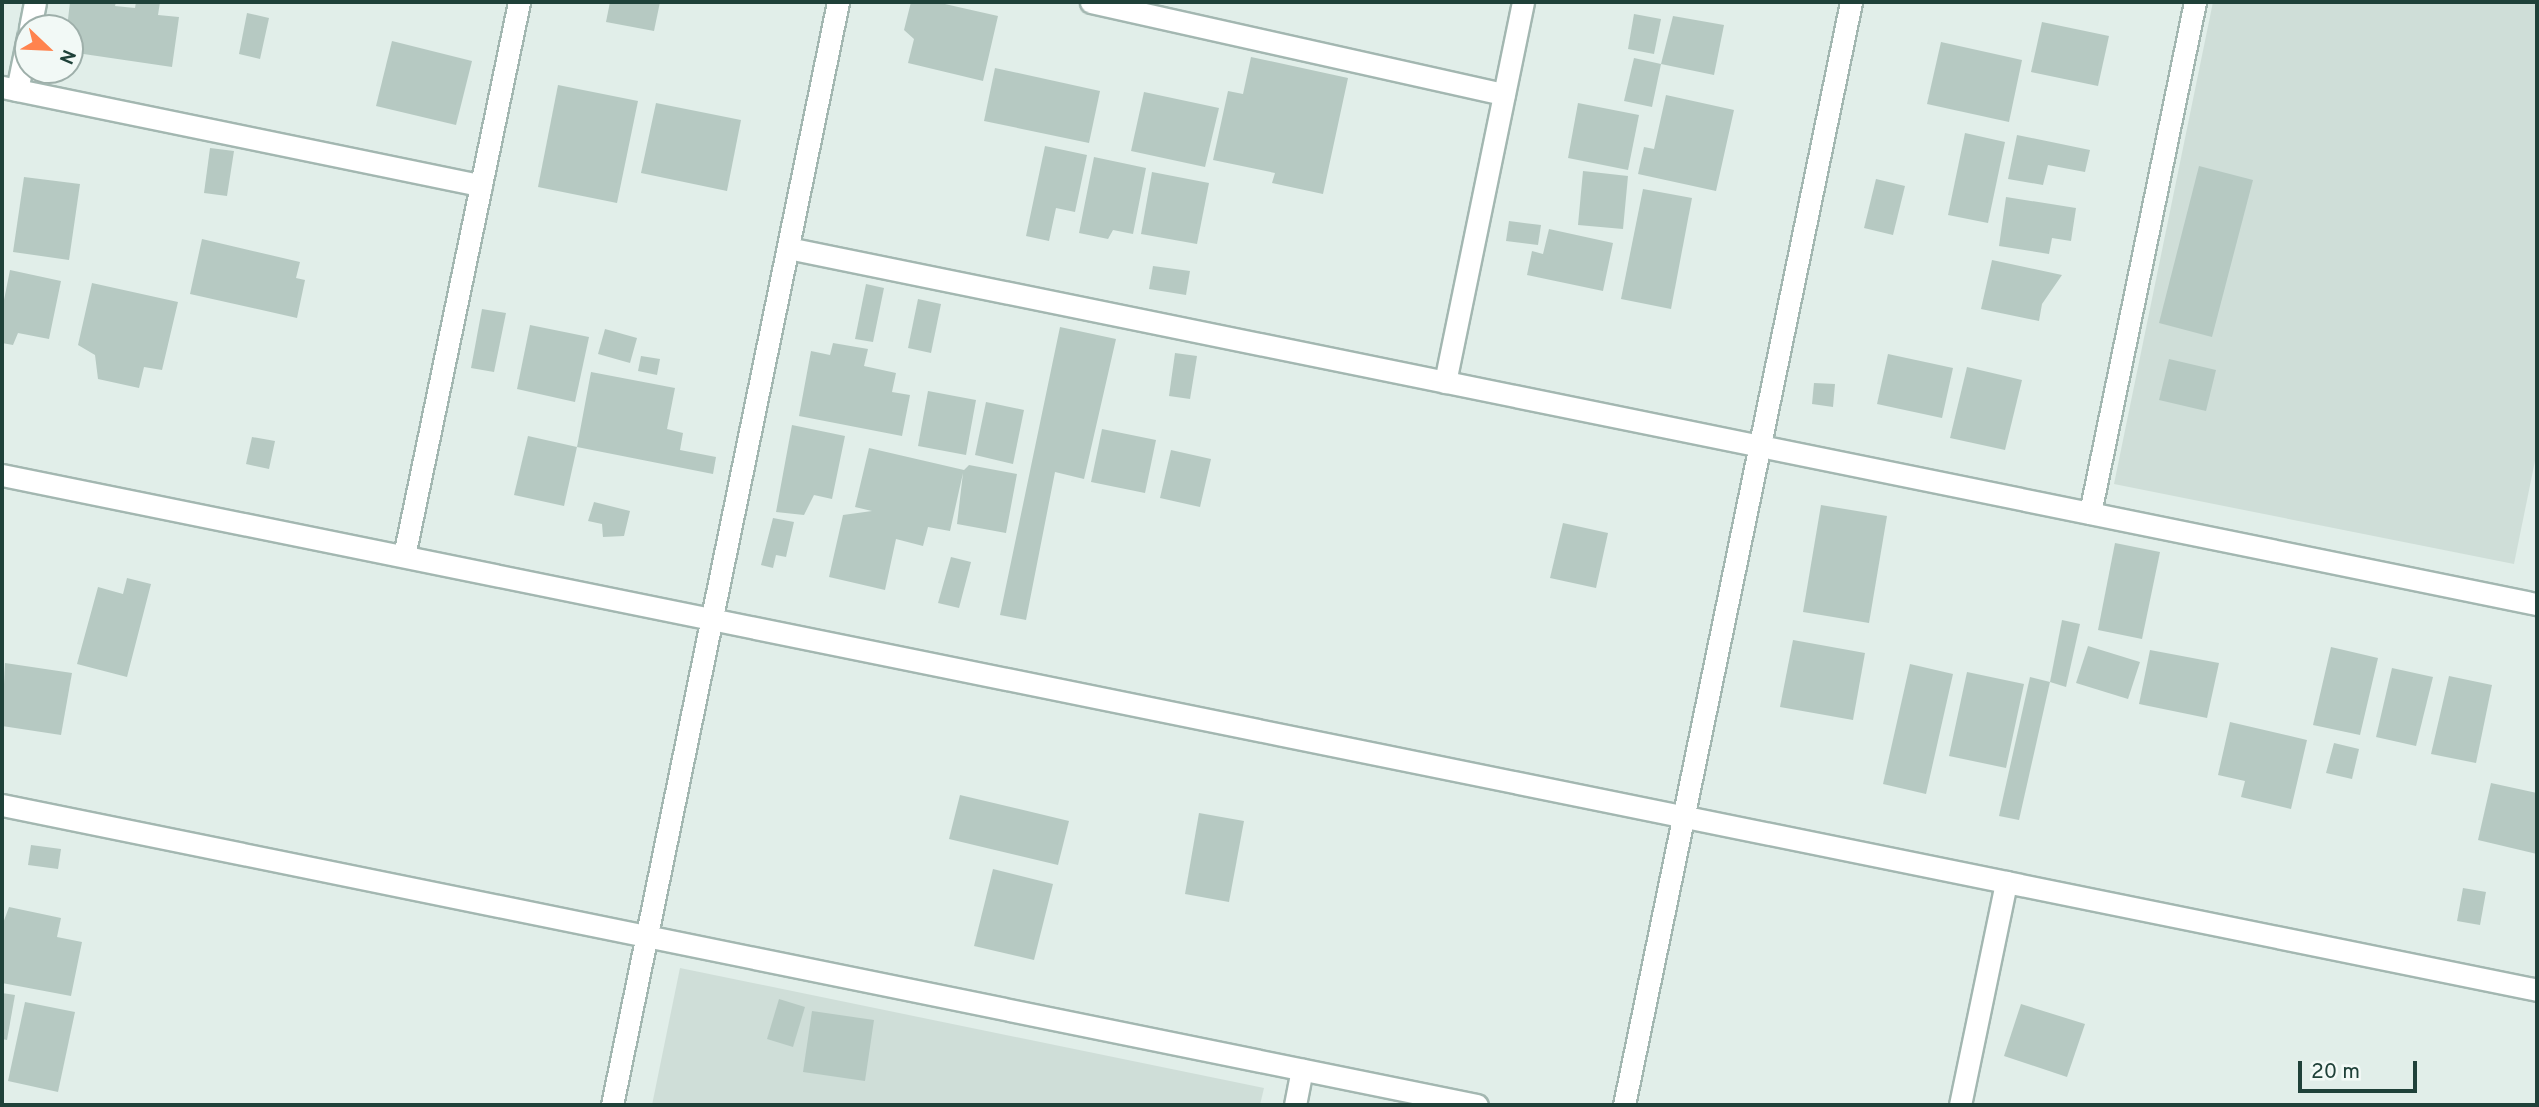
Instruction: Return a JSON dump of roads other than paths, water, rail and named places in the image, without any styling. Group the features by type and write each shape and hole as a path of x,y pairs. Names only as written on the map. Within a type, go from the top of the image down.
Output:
{"street":[{"path":"404,556 519,2"},
{"path":"612,1105 838,2"},
{"path":"1091,2 1133,6 1504,94"},
{"path":"1445,382 1523,2"},
{"path":"1624,1105 1851,2"},
{"path":"2090,513 2195,2"},
{"path":"9,88 481,185"},
{"path":"788,248 2537,604"},
{"path":"2,475 2537,990"},
{"path":"2,805 1477,1105"},
{"path":"1960,1105 2006,882"},
{"path":"1295,1105 1302,1070"}]}
